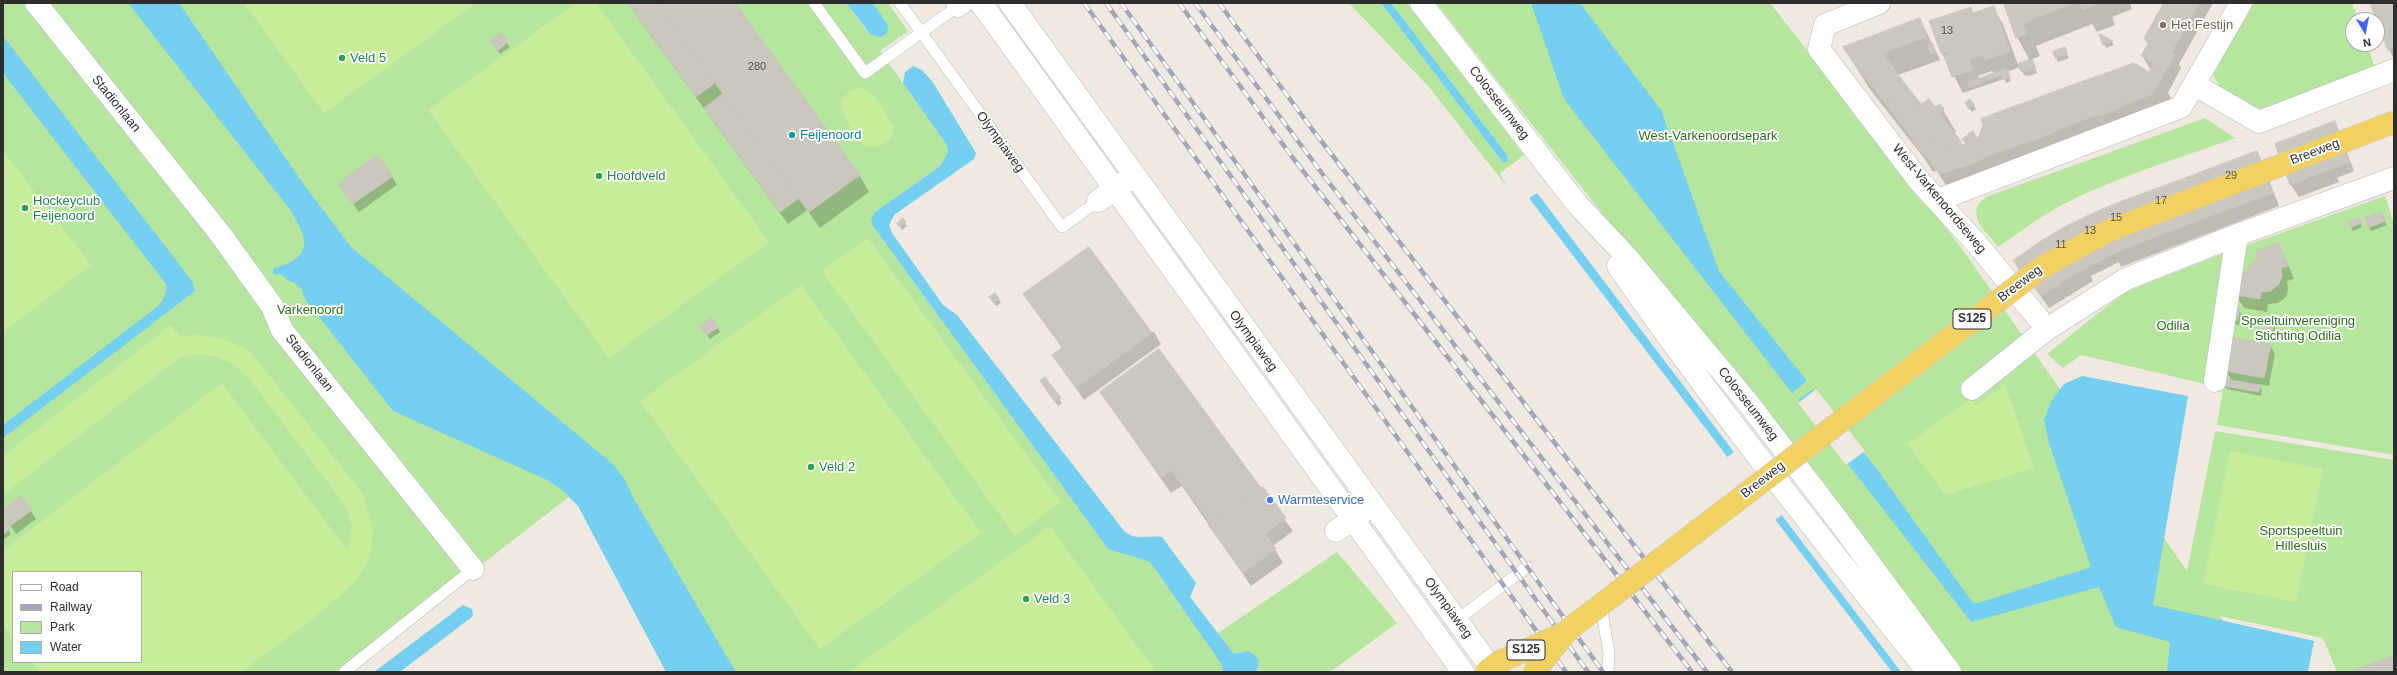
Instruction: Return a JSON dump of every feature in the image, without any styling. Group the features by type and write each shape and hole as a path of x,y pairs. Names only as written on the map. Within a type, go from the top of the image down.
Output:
{"main road":[{"name":"Stadionlaan","path":"36,3 221,235 272,306 282,330 473,569"},
{"name":"Olympiaweg","path":"981,3 1115,189 1345,524 1463,672"},
{"name":"Olympiaweg","path":"1010,3 1133,176 1494,672"},
{"name":"Colosseumweg","path":"1421,3 1577,204 1626,256 1745,399 1837,519 1950,672"},
{"name":"West-Varkenoordseweg","path":"1879,3 1825,25 1819,49 1920,182 1938,200 2047,328"},
{"path":"1938,200 2181,107 2241,3"},
{"path":"2195,85 2259,122 2394,70"},
{"name":"Breeweg","path":"1601,606 1958,330 2064,253 2108,231 2143,216 2394,122"},
{"name":"Olympiaweg","path":"1098,201 1133,176"},
{"path":"1972,389 2047,328 2126,279 2237,234 2394,178"},
{"name":"Colosseumweg","path":"1577,204 1596,236 1691,369 1822,540 1928,672"},
{"path":"2215,382 2237,234"},
{"path":"1345,524 1372,505"},
{"name":"S125","path":"1486,672 1499,662 1568,630 1601,606"},
{"name":"S125","path":"1534,672 1568,630"}],"lane":[{"path":"814,3 865,73 960,5"},
{"name":"Olympiaweg","path":"900,3 1062,227 1098,201"},
{"path":"1457,620 1527,567"},
{"name":"Stadionlaan","path":"344,672 473,569"},
{"path":"1601,606 1609,653 1608,672"}],"green space":[{"name":"Varkenoord","path":"3,3 846,3 866,30 882,36 888,25 873,3 888,3 908,31 880,51 946,144 948,152 940,166 875,212 873,226 1108,549 1150,562 1222,665 1222,672 700,672 588,482 343,672 3,672"},
{"name":"Veld 5","path":"244,3 476,3 324,113"},
{"name":"Hoofdveld","path":"576,3 596,3 769,242 609,358 428,110"},
{"path":"1349,3 1381,3 1503,163 1508,161 1507,155 1391,3 1407,3 1524,155 1500,173 1507,187 1429,87"},
{"name":"West-Varkenoordsepark","path":"1436,3 1770,3 1960,246 2187,571 2215,431 2394,460 2394,672 2337,672 2323,638 2220,616 2258,672 1959,672 1613,227"},
{"path":"2251,3 2352,3 2355,12 2345,12 2345,52 2370,52 2375,68 2255,111 2220,88 2213,74"},
{"path":"860,87 868,91 878,100 893,127 892,134 887,142 878,146 869,147 860,142 848,124 843,111 841,100 849,92"},
{"path":"2205,118 2235,138 2139,172 2091,191 2046,214 1998,247 1979,222 1976,210 1979,203 1986,197"},
{"name":"Hockeyclub Feijenoord","path":"3,151 91,265 3,332"},
{"name":"Speeltuinvereniging Stichting Odilia","path":"2385,196 2394,223 2394,455 2217,425 2223,388 2081,355 2063,368 2047,354 2125,292 2230,251"},
{"path":"868,238 1061,502 1015,536 822,271"},
{"name":"Veld 2","path":"801,285 981,533 820,649 640,401"},
{"path":"171,325 180,337 199,335 208,336 233,343 250,351 363,494 373,532 371,550 367,564 352,585 312,620 241,672 40,672 33,663 142,663 142,571 12,571 12,637 3,625 3,551 222,383 348,551 352,527 345,505 247,376 232,364 207,355 198,354 179,358 3,495 3,456"},
{"path":"2005,384 2034,468 1946,495 1907,444 1971,399 1976,406"},
{"name":"Sportspeeltuin Hillesluis","path":"2230,451 2323,469 2296,602 2203,584"},
{"name":"Veld 3","path":"1050,526 1156,672 849,672"},
{"path":"1337,552 1397,623 1330,672 1257,672 1259,669 1240,652 1234,654 1218,633"}],"water":[{"path":"128,3 179,3 302,182 351,247 614,465 625,480 633,497 736,672 666,672 578,506 561,489 545,479 393,411 305,299 301,288 293,282 287,280 283,275 273,274 273,269 296,259 304,246 302,233 291,211"},
{"path":"846,3 873,3 888,25 887,33 882,37 871,35"},
{"path":"1381,3 1391,3 1507,155 1508,161 1503,163"},
{"path":"1531,3 1580,3 1661,110 1719,271 1807,381 1792,393 1564,99"},
{"path":"3,36 192,281 195,291 3,438 3,425 158,306 165,296 166,284 3,73"},
{"path":"913,66 922,70 932,81 976,153 974,159 894,215 889,225 892,233 943,305 957,315 1124,531 1137,537 1162,537 1196,583 1190,597 1234,654 1249,652 1257,657 1259,661 1257,672 1222,672 1222,665 1150,562 1108,549 873,226 871,220 875,212 940,166 948,152 946,144 903,83 905,72"},
{"path":"1537,193 1901,672 1892,672 1529,198"},
{"path":"2082,376 2188,396 2153,605 2314,641 2308,672 2167,672 2170,642 2116,627 2099,587 1971,622 1798,400 1813,389 1876,468 1973,603 1978,603 2091,567 2049,443 2044,420 2052,400 2064,384"},
{"path":"463,605 472,609 473,616 400,672 374,672"}],"pier":[{"path":"1816,389 1865,451 1846,465 1798,403"},
{"path":"1735,451 1783,514 1774,521 1726,458"}],"building":[{"path":"632,3 657,3 715,83 696,97 629,5"},
{"name":"Feijenoord","path":"657,3 735,3 860,175 809,212"},
{"path":"2004,3 2075,3 2023,23 2027,34 2016,38"},
{"path":"2080,3 2099,3 2083,10"},
{"path":"2164,3 2199,3 2171,53 2175,55 2161,79 2149,72 2154,64 2141,56 2149,42 2144,39"},
{"path":"2370,3 2394,3 2394,48 2388,50 2385,42 2385,12 2373,12"},
{"path":"1994,6 2010,51 1985,60 1983,55 1969,60 1973,70 1952,77 1944,56 1949,55 1947,51 1941,53 1929,21 1971,7 1973,13"},
{"path":"1920,18 1927,37 1903,45 1896,27"},
{"path":"1896,27 1903,45 1880,55 1873,36"},
{"path":"501,33 508,42 497,51 490,41"},
{"path":"2100,34 2113,41 2103,45"},
{"path":"1873,36 1880,55 1859,71 1843,47"},
{"path":"1933,44 1936,53 1931,54 1928,45"},
{"path":"2065,47 2067,54 2055,58 2053,52"},
{"path":"1883,53 1895,70 1873,87 1859,71"},
{"path":"2032,59 2036,69 2025,72 2021,71 2018,64"},
{"path":"2134,63 2161,79 2153,94 2139,99 2127,66"},
{"path":"2127,66 2139,99 2125,105 2113,71"},
{"path":"2006,68 2010,77 2003,79 2000,71"},
{"path":"1895,70 1908,88 1886,104 1873,87"},
{"path":"2000,71 2002,75 1985,81 1984,77"},
{"path":"2113,71 2125,105 2109,113 2096,77"},
{"path":"1984,77 1985,81 1969,87 1968,82"},
{"path":"2096,77 2109,113 2091,117 2079,83"},
{"path":"2079,83 2091,117 2075,123 2062,89"},
{"path":"1908,88 1921,104 1899,121 1886,104"},
{"path":"2062,89 2075,123 2058,130 2046,95"},
{"path":"723,94 799,198 780,212 704,108"},
{"path":"2046,95 2058,130 2043,137 2030,101"},
{"path":"1929,99 1935,107 1940,104 1944,109 1910,135 1899,121"},
{"path":"1970,99 1975,105 1969,109 1965,103"},
{"path":"2030,101 2043,137 2026,142 2013,107"},
{"path":"2013,107 2026,142 2010,148 1997,113"},
{"path":"1939,113 1950,127 1919,150 1910,135"},
{"path":"1997,113 2010,148 1993,154 1981,119"},
{"path":"2335,121 2350,162 2332,169 2317,128"},
{"path":"1983,126 1993,154 1969,165 1962,145 1966,144 1962,139 1968,135 1972,141 1977,140"},
{"path":"1950,127 1960,140 1931,162 1919,150"},
{"path":"2317,128 2332,169 2290,185 2275,144"},
{"path":"1973,131 1977,139 1972,141 1968,134"},
{"path":"1960,140 1969,165 1939,174 1931,162"},
{"path":"2257,151 2273,193 2194,222 2178,181"},
{"path":"378,155 393,176 353,204 338,184"},
{"path":"2178,181 2194,222 2139,243 2123,201"},
{"path":"2123,201 2139,243 2113,254 2096,212"},
{"path":"2096,212 2113,254 2086,268 2065,227"},
{"path":"2382,212 2385,221 2368,228 2365,218"},
{"path":"903,218 906,222 900,227 897,224"},
{"path":"2359,218 2361,223 2350,228 2348,222"},
{"path":"2065,227 2086,268 2063,281 2040,242"},
{"path":"2040,242 2063,281 2041,296 2013,261"},
{"path":"2279,243 2288,266 2281,268 2282,276 2279,284 2271,291 2261,292 2260,299 2235,295 2239,270 2247,272 2250,265 2258,258 2256,251"},
{"path":"1089,247 1152,333 1076,388 1052,355 1062,347 1023,294"},
{"path":"995,293 999,298 994,303 989,297"},
{"path":"2233,308 2240,309 2237,321 2231,320"},
{"path":"712,318 719,327 707,335 700,326"},
{"path":"2267,322 2274,323 2271,335 2265,334"},
{"path":"2231,337 2271,344 2264,378 2225,371"},
{"path":"1159,349 1261,488 1211,524 1171,470 1161,477 1100,392"},
{"path":"1045,377 1061,398 1055,402 1040,381"},
{"path":"2225,379 2260,385 2259,392 2224,386"},
{"path":"1263,487 1286,518 1265,534 1276,549 1243,573 1209,526"},
{"path":"21,496 32,510 10,526 3,516 3,510"},
{"path":"3,520 10,529 3,535"},
{"path":"2394,656 2394,672 2349,672"}],"railway":[{"path":"1084,3 1566,672"},
{"path":"1106,3 1588,672"},
{"path":"1121,3 1603,672"},
{"path":"1179,3 1293,158 1692,672"},
{"path":"1195,3 1324,176 1707,672"},
{"path":"1219,3 1312,129 1732,672"}],"place":[{"name":"Het Festijn","path":"2163,25"},
{"name":"Veld 5","path":"342,58"},
{"name":"Feijenoord","path":"792,135"},
{"name":"Hoofdveld","path":"599,176"},
{"name":"Hockeyclub Feijenoord","path":"25,208"},
{"name":"Veld 2","path":"811,467"},
{"name":"Warmteservice","path":"1270,500"},
{"name":"Veld 3","path":"1026,599"}],"park label":[{"name":"Odilia","path":"2173,326"}]}
